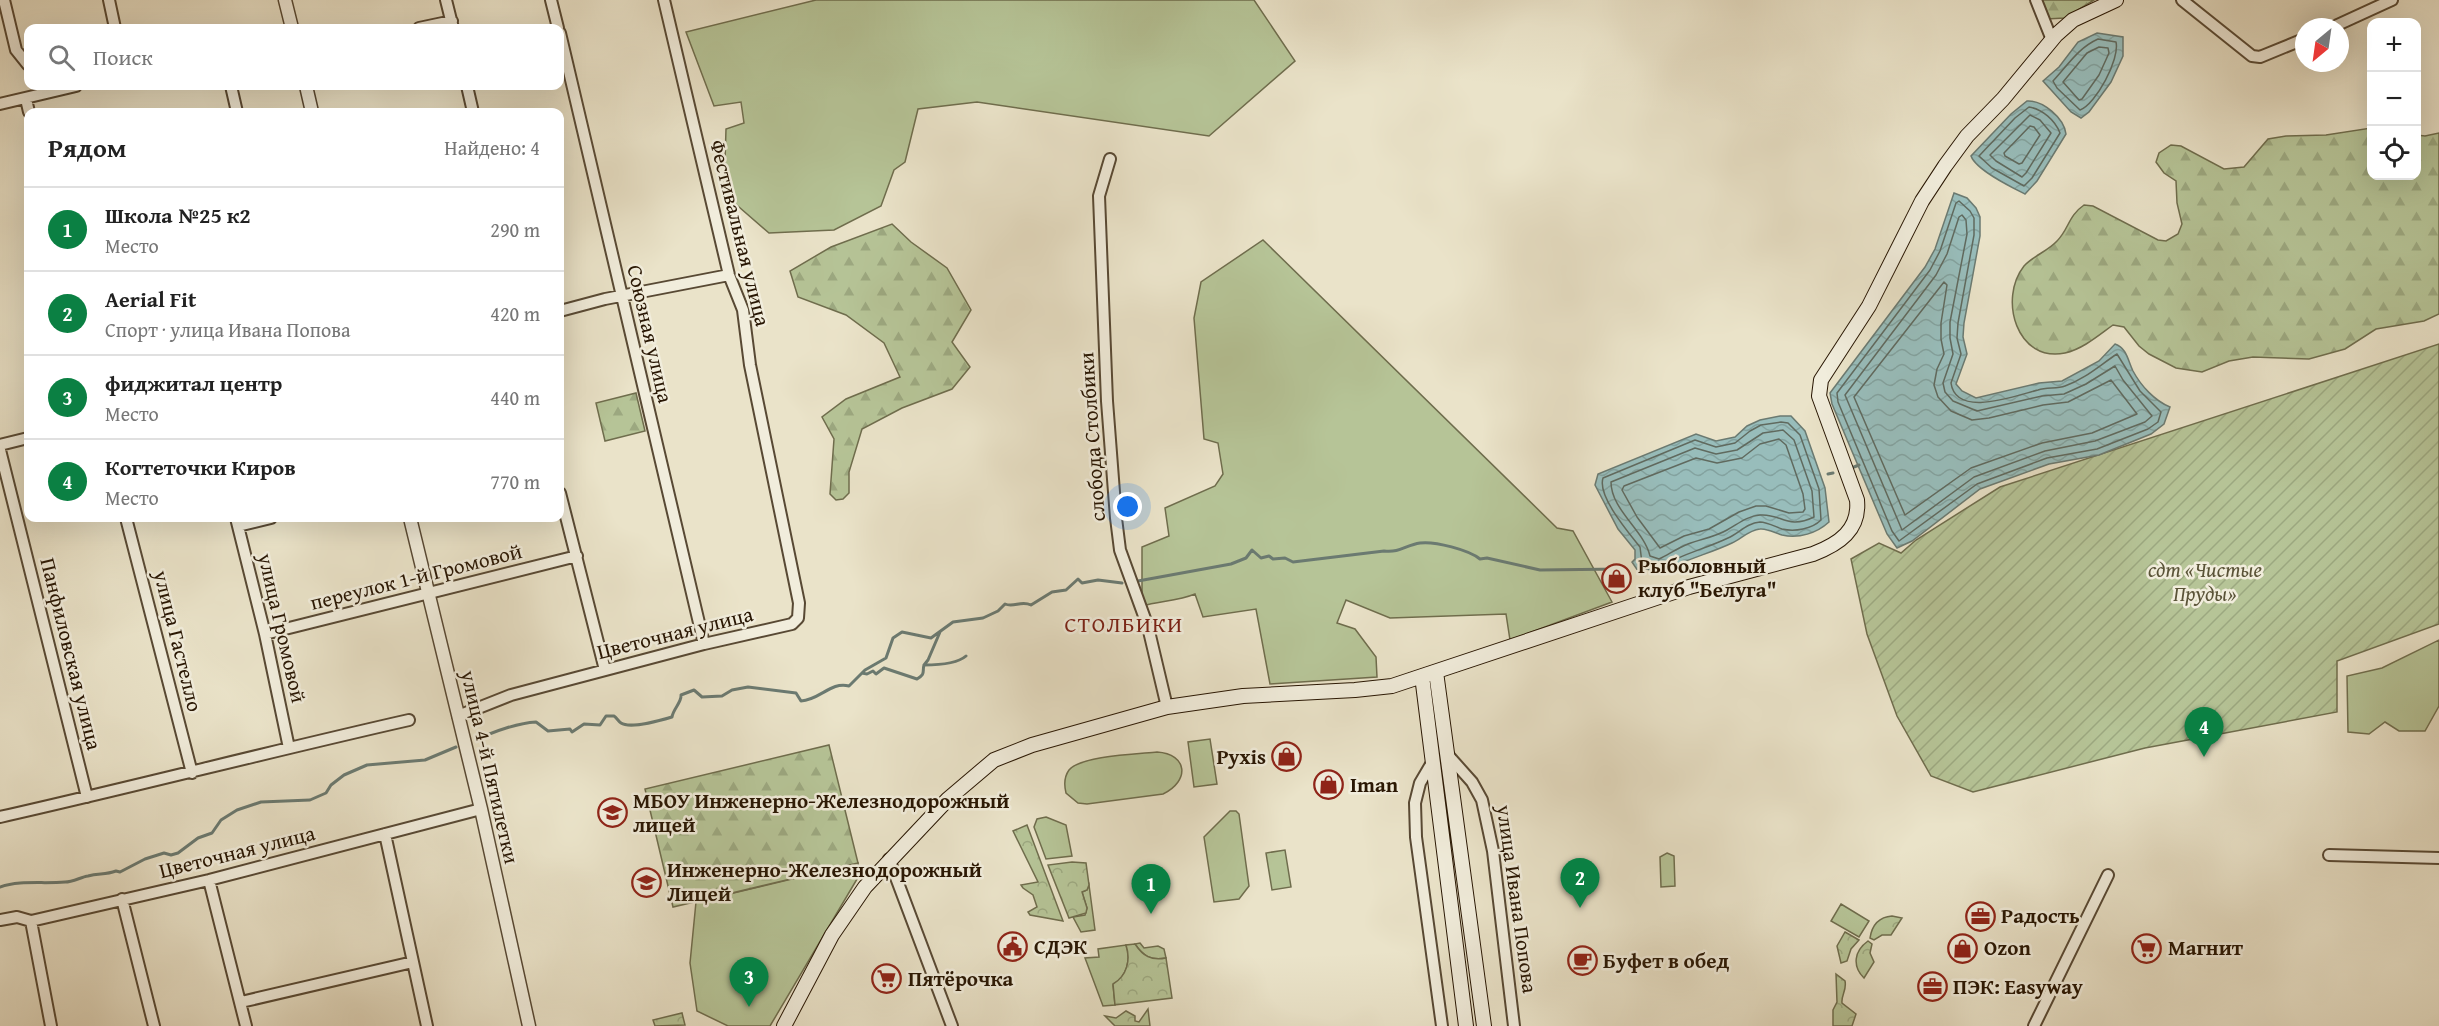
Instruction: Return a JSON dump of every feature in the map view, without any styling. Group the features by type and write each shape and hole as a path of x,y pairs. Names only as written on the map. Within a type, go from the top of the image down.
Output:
{"main road":[{"path":"784,1026 848,909 889,860 948,799 994,760 1006,754 1167,707 1244,696 1392,686 1689,587 1813,554 1845,537 1857,516 1857,500 1819,396 1821,380 1869,306 1922,201 1967,136 2003,99 2052,40 2073,20 2116,0"},
{"path":"1436,672 1484,1026"},
{"path":"1422,676 1466,1026"}],"street":[{"path":"4,0 16,50 24,60"},
{"path":"109,0 114,24"},
{"path":"285,0 291,24"},
{"path":"446,0 453,24"},
{"path":"551,0 557,24"},
{"name":"Фестивальная улица","path":"664,0 729,274 744,310 754,387 799,603 798,618"},
{"path":"2036,0 2052,40"},
{"path":"2182,0 2252,56 2260,57 2295,43"},
{"path":"2349,20 2392,0"},
{"name":"Союзная улица","path":"564,51 620,296 704,644"},
{"path":"0,104 32,93 51,90"},
{"path":"232,90 236,108"},
{"path":"307,90 311,108"},
{"path":"467,90 472,108"},
{"path":"30,108 32,93"},
{"name":"слобода Столбики","path":"1110,159 1099,196 1107,401 1116,519 1120,550 1135,598 1148,627 1167,707"},
{"path":"564,310 729,274"},
{"path":"0,445 24,439"},
{"name":"Панфиловская улица","path":"0,450 87,797"},
{"path":"564,508 605,670"},
{"name":"улица Гастелло","path":"127,522 192,773"},
{"name":"улица Громовой","path":"237,522 265,634 289,748"},
{"name":"улица 4-й Пятилетки","path":"411,522 481,809 530,1026"},
{"name":"переулок 1-й Громовой","path":"265,634 577,556"},
{"name":"Цветочная улица","path":"458,716 511,695 704,644 781,627 792,624 798,618"},
{"path":"0,817 409,720"},
{"name":"улица Ивана Попова","path":"1447,754 1472,782 1482,800 1493,850 1514,1026"},
{"path":"1433,761 1420,783 1415,803 1416,837 1442,1026"},
{"name":"Цветочная улица","path":"0,920 17,917 31,921 209,880 481,809"},
{"path":"385,834 427,1026"},
{"path":"2329,855 2439,858"},
{"path":"889,860 952,1026"},
{"path":"2034,1026 2108,874"},
{"path":"209,880 246,1026"},
{"path":"122,899 154,1026"},
{"path":"31,921 51,1026"},
{"path":"241,1002 413,962"}],"green space":[{"path":"816,0 1254,0 1295,61 1209,136 977,102 918,109 905,162 894,170 881,206 834,230 769,233 724,194 726,129 744,123 741,102 714,106 686,32"},
{"path":"2035,0 2094,0 2065,18 2046,19"},
{"path":"2367,129 2367,180 2421,180 2421,136 2439,133 2439,314 2424,321 2376,329 2345,349 2309,359 2253,357 2229,361 2202,372 2176,368 2149,354 2139,346 2124,327 2113,325 2084,345 2065,353 2048,353 2035,348 2024,339 2013,311 2016,280 2028,262 2057,241 2075,214 2084,205 2093,206 2158,240 2166,241 2178,234 2182,224 2177,203 2176,181 2164,173 2156,162 2159,153 2171,145 2181,146 2224,169 2244,167 2268,139 2326,135"},
{"path":"892,224 911,242 947,268 971,310 952,342 970,367 952,389 902,408 862,429 849,472 849,493 843,499 836,500 830,494 834,439 822,417 846,399 900,377 884,343 846,315 798,297 790,271 831,247"},
{"path":"1263,240 1557,528 1573,531 1612,602 1510,640 1506,614 1390,618 1346,600 1337,623 1355,629 1376,657 1377,677 1270,684 1256,609 1203,617 1195,594 1142,606 1142,547 1169,536 1165,508 1215,486 1223,474 1218,443 1204,439 1194,318 1201,282"},
{"name":"сдт «Чистые Пруды»","path":"2439,344 2439,624 2337,661 2337,712 2145,748 1973,792 1931,776 1897,716 1867,634 1851,559 1879,543 1901,553 1916,540 2000,487"},
{"path":"636,393 645,431 605,441 596,403"},
{"path":"2439,640 2439,706 2425,731 2399,731 2385,722 2369,734 2348,732 2347,676 2382,668"},
{"path":"1210,739 1217,784 1194,787 1188,742"},
{"path":"829,745 858,863 673,907 645,789"},
{"path":"1157,752 1175,758 1182,769 1178,782 1163,794 1087,804 1078,803 1066,793 1066,775 1075,765 1110,756"},
{"path":"1230,811 1236,811 1239,814 1249,886 1239,899 1214,902 1204,837"},
{"path":"1046,817 1066,825 1072,856 1046,859 1034,827 1037,819"},
{"path":"1027,825 1063,921 1030,915 1028,912 1037,907 1033,895 1021,885 1038,882 1013,831"},
{"path":"1285,850 1291,887 1272,890 1266,853"},
{"path":"1667,853 1674,856 1675,886 1661,887 1660,857"},
{"path":"858,863 860,874 770,1026 728,1026 697,1011 690,963 696,902"},
{"path":"1086,863 1089,885 1087,890 1082,892 1087,908 1086,913 1069,918 1048,865"},
{"path":"1089,885 1095,930 1081,932 1073,917 1085,915 1087,908 1082,892 1087,890"},
{"path":"1841,904 1869,921 1859,937 1831,921"},
{"path":"1892,916 1902,918 1891,935 1882,935 1874,940 1870,938 1872,929 1877,923 1883,918"},
{"path":"1845,932 1859,940 1851,949 1847,961 1841,963 1837,946"},
{"path":"1868,941 1872,944 1870,953 1874,962 1864,978 1858,969 1856,959 1860,949"},
{"path":"1140,943 1144,948 1158,946 1164,949 1166,958 1148,957 1135,944"},
{"path":"1135,944 1148,957 1166,958 1172,998 1115,1005 1113,984 1122,977 1127,967 1126,945"},
{"path":"1126,945 1127,967 1122,977 1113,985 1115,1005 1103,1006 1085,958 1099,957 1098,949"},
{"path":"1836,974 1845,981 1842,1003 1856,1014 1852,1026 1833,1026 1833,1010 1837,1002"},
{"path":"1148,1009 1150,1026 1115,1026 1105,1016 1116,1018 1126,1011 1135,1016 1135,1021 1139,1022"},
{"path":"682,1013 685,1025 655,1026 653,1020"}],"water":[{"path":"2097,33 2123,37 2123,56 2111,82 2089,112 2081,118 2071,112 2043,81 2059,67 2078,42"},
{"path":"2027,101 2040,103 2052,111 2061,122 2066,134 2037,181 2025,194 1987,172 1971,156 2011,114"},
{"path":"1954,193 1967,198 1980,217 1980,236 1964,323 1963,337 1967,354 1956,384 1962,391 1976,398 2039,383 2062,381 2099,361 2115,344 2125,352 2133,371 2144,387 2159,401 2170,407 2164,424 2151,434 2099,455 2049,464 1980,489 1912,541 1897,548 1887,534 1832,404 1830,393 1925,267 1935,249"},
{"path":"1791,416 1805,431 1825,488 1829,522 1801,536 1782,535 1765,529 1756,530 1732,543 1660,574 1647,569 1638,571 1632,562 1635,559 1635,550 1618,529 1595,485 1598,474 1696,434 1716,441 1735,437 1747,426 1760,420"}],"waterway":[{"path":"1854,467 1859,465"},
{"path":"1828,474 1833,473"},
{"path":"1138,581 1231,564 1246,558 1252,550 1261,558 1269,556 1273,559 1285,558 1293,562 1394,551 1420,543 1443,545 1460,549 1480,559 1487,558 1540,570 1621,569"},
{"path":"478,740 506,728 536,722 548,731 570,729 572,732 584,724 600,725 606,716 614,716 625,725 654,722 672,717 681,695 694,690 702,697 722,696 732,690 748,687 796,693 801,701 808,700 831,688 849,686 865,670 886,658 893,638 902,632 931,638 953,622 983,618 998,611 1005,604 1031,605 1052,592 1066,590 1078,579 1082,583 1098,580 1122,583"},
{"path":"924,665 940,632"},
{"path":"862,673 867,674 873,671 876,674 884,668 917,679 923,674 924,665 952,662 966,656"},
{"path":"0,887 24,883 68,882 92,875 120,872 145,859 164,853 171,855 178,853 198,838 212,833 221,820 237,810 261,802 310,800 326,793 331,785 344,775 367,765 425,760 456,747"}],"place":[{"name":"Рыболовный клуб \"Белуга\"","path":"1617,578"},
{"name":"Pyxis","path":"1287,757"},
{"name":"Когтеточки Киров","path":"2204,757"},
{"name":"Iman","path":"1329,785"},
{"name":"МБОУ Инженерно-Железнодорожный лицей","path":"612,813"},
{"name":"Инженерно-Железнодорожный Лицей","path":"646,882"},
{"name":"Aerial Fit","path":"1580,908"},
{"name":"Школа №25 к2","path":"1151,914"},
{"name":"Радость","path":"1980,916"},
{"name":"СДЭК","path":"1013,947"},
{"name":"Ozon","path":"1963,948"},
{"name":"Магнит","path":"2147,948"},
{"name":"Буфет в обед","path":"1582,961"},
{"name":"Пятёрочка","path":"887,979"},
{"name":"ПЭК: Easyway","path":"1932,987"},
{"name":"фиджитал центр","path":"749,1007"}],"district":[{"name":"СТОЛБИКИ","path":"1124,624"}]}
